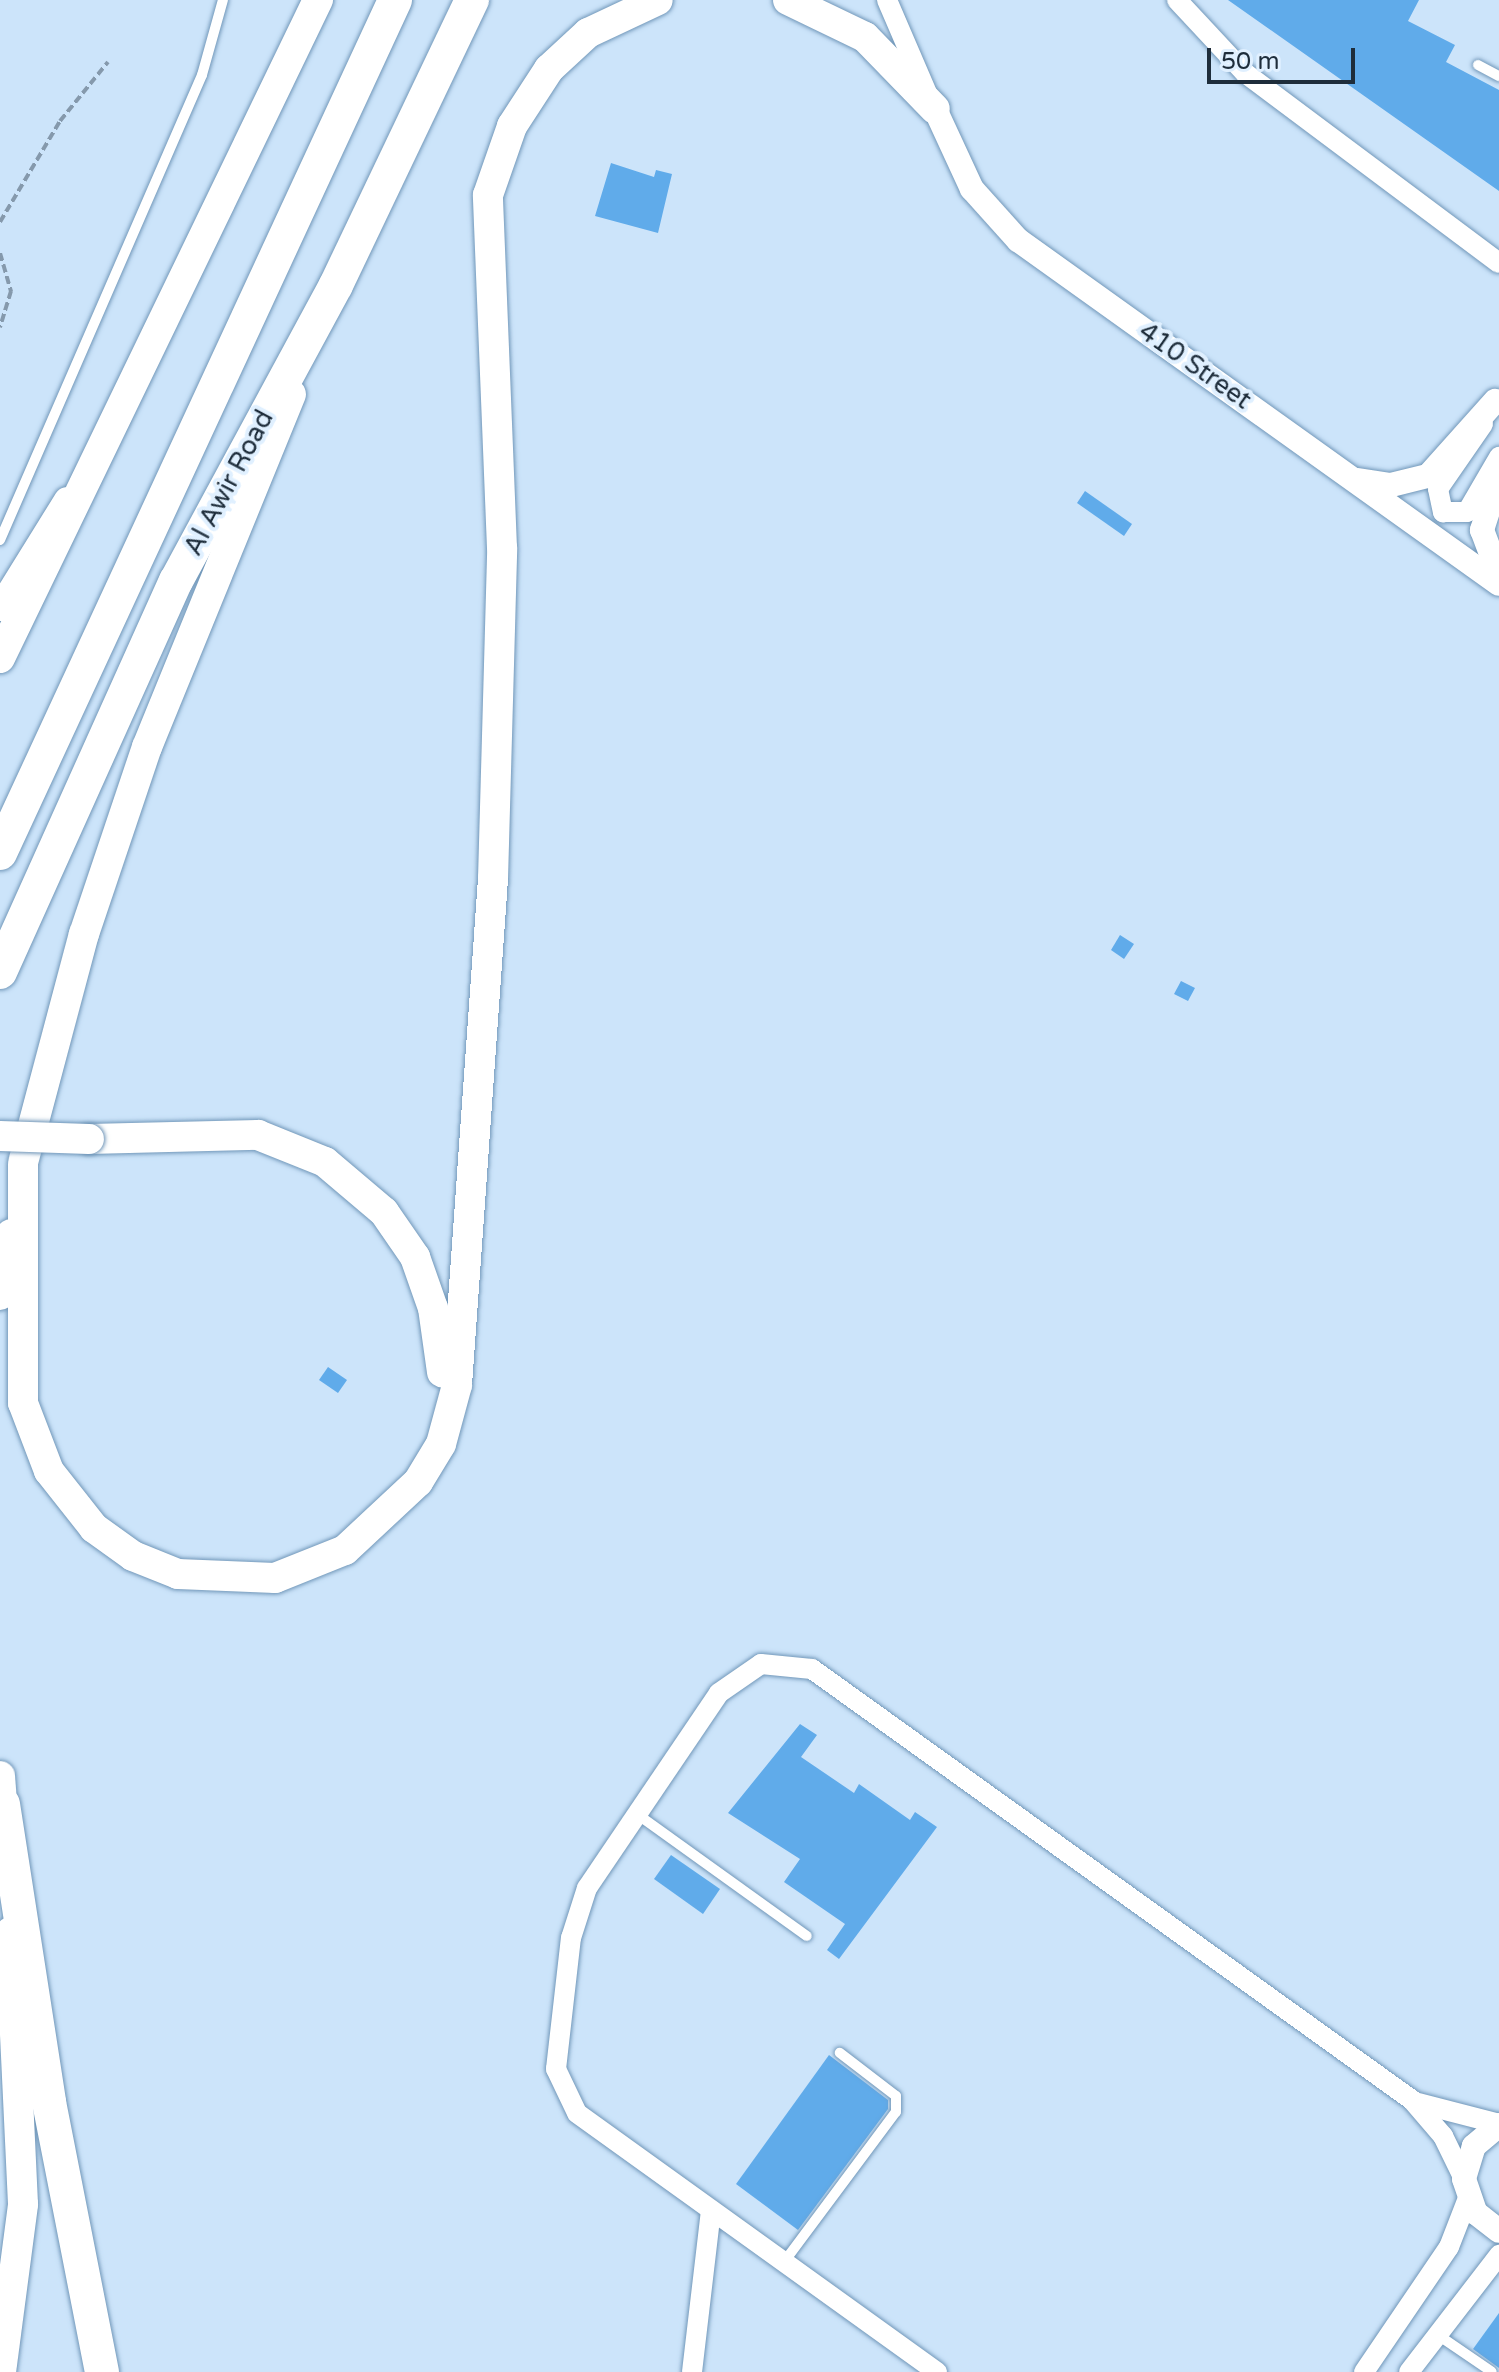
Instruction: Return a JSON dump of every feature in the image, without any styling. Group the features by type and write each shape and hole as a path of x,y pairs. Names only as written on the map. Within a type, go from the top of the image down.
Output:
{"highway":[{"name":"Al Awir Road","path":"0,853 395,0"},
{"name":"Al Awir Road","path":"0,972 176,581 336,285 472,0"},
{"path":"1,1790 49,2102 102,2372"}],"main road":[{"path":"0,658 318,0"},
{"path":"23,1164 23,1403 49,1471 94,1528 154,1567 251,1581 321,1564 386,1514 430,1464 457,1385 501,694 488,195 507,137 549,69 588,33 658,0"},
{"path":"788,0 865,37 935,109"},
{"path":"0,1295 23,1164 84,934 147,747 336,285"},
{"path":"0,608 84,479"},
{"path":"0,1136 89,1139 258,1135 325,1162 384,1212 426,1282 442,1362 429,1444 386,1514"},
{"path":"1,1790 23,2204 1,2372"}],"street":[{"path":"887,0 935,109"},
{"path":"1177,0 1245,73 1473,239 1499,263"},
{"name":"410 Street","path":"935,109 972,189 1018,240 1499,584"},
{"path":"1473,239 1499,250"},
{"path":"1355,480 1391,485 1428,476 1497,396"},
{"path":"1497,396 1438,489 1443,512 1467,512 1499,457"},
{"path":"1499,477 1482,530 1499,575"},
{"path":"937,2372 577,2113 556,2069 577,1912 635,1812 737,1674 761,1664 812,1669 1412,2100 1443,2136 1466,2188 1499,2231"},
{"path":"1412,2100 1499,2124"},
{"path":"1364,2372 1449,2247 1474,2146 1499,2124"},
{"path":"692,2372 711,2210"},
{"path":"1409,2372 1499,2255"}],"lane":[{"path":"0,540 202,75 223,0"},
{"path":"1478,65 1499,76"},
{"path":"635,1812 807,1936"},
{"path":"784,2262 896,2112 896,2096 840,2053"},
{"path":"1436,2334 1492,2372"}],"path":[{"path":"0,222 60,121 108,62"},
{"path":"0,253 10,279 0,327"}],"building":[{"path":"1228,0 1419,0 1408,21 1455,45 1446,62 1499,90 1499,191"},
{"path":"611,163 654,177 656,170 672,174 658,233 595,216"},
{"path":"1085,491 1132,524 1124,536 1077,503"},
{"path":"1120,935 1134,944 1124,959 1111,950"},
{"path":"1181,981 1195,988 1188,1001 1174,994"},
{"path":"328,1367 347,1380 338,1393 319,1380"},
{"path":"800,1724 817,1735 801,1757 854,1793 859,1784 910,1820 915,1812 937,1827 839,1959 827,1950 845,1924 784,1882 800,1859 728,1813"},
{"path":"671,1855 720,1889 703,1914 654,1879"},
{"path":"829,2055 888,2100 888,2109 798,2230 736,2184"},
{"path":"1499,2313 1499,2368 1473,2349"}]}
